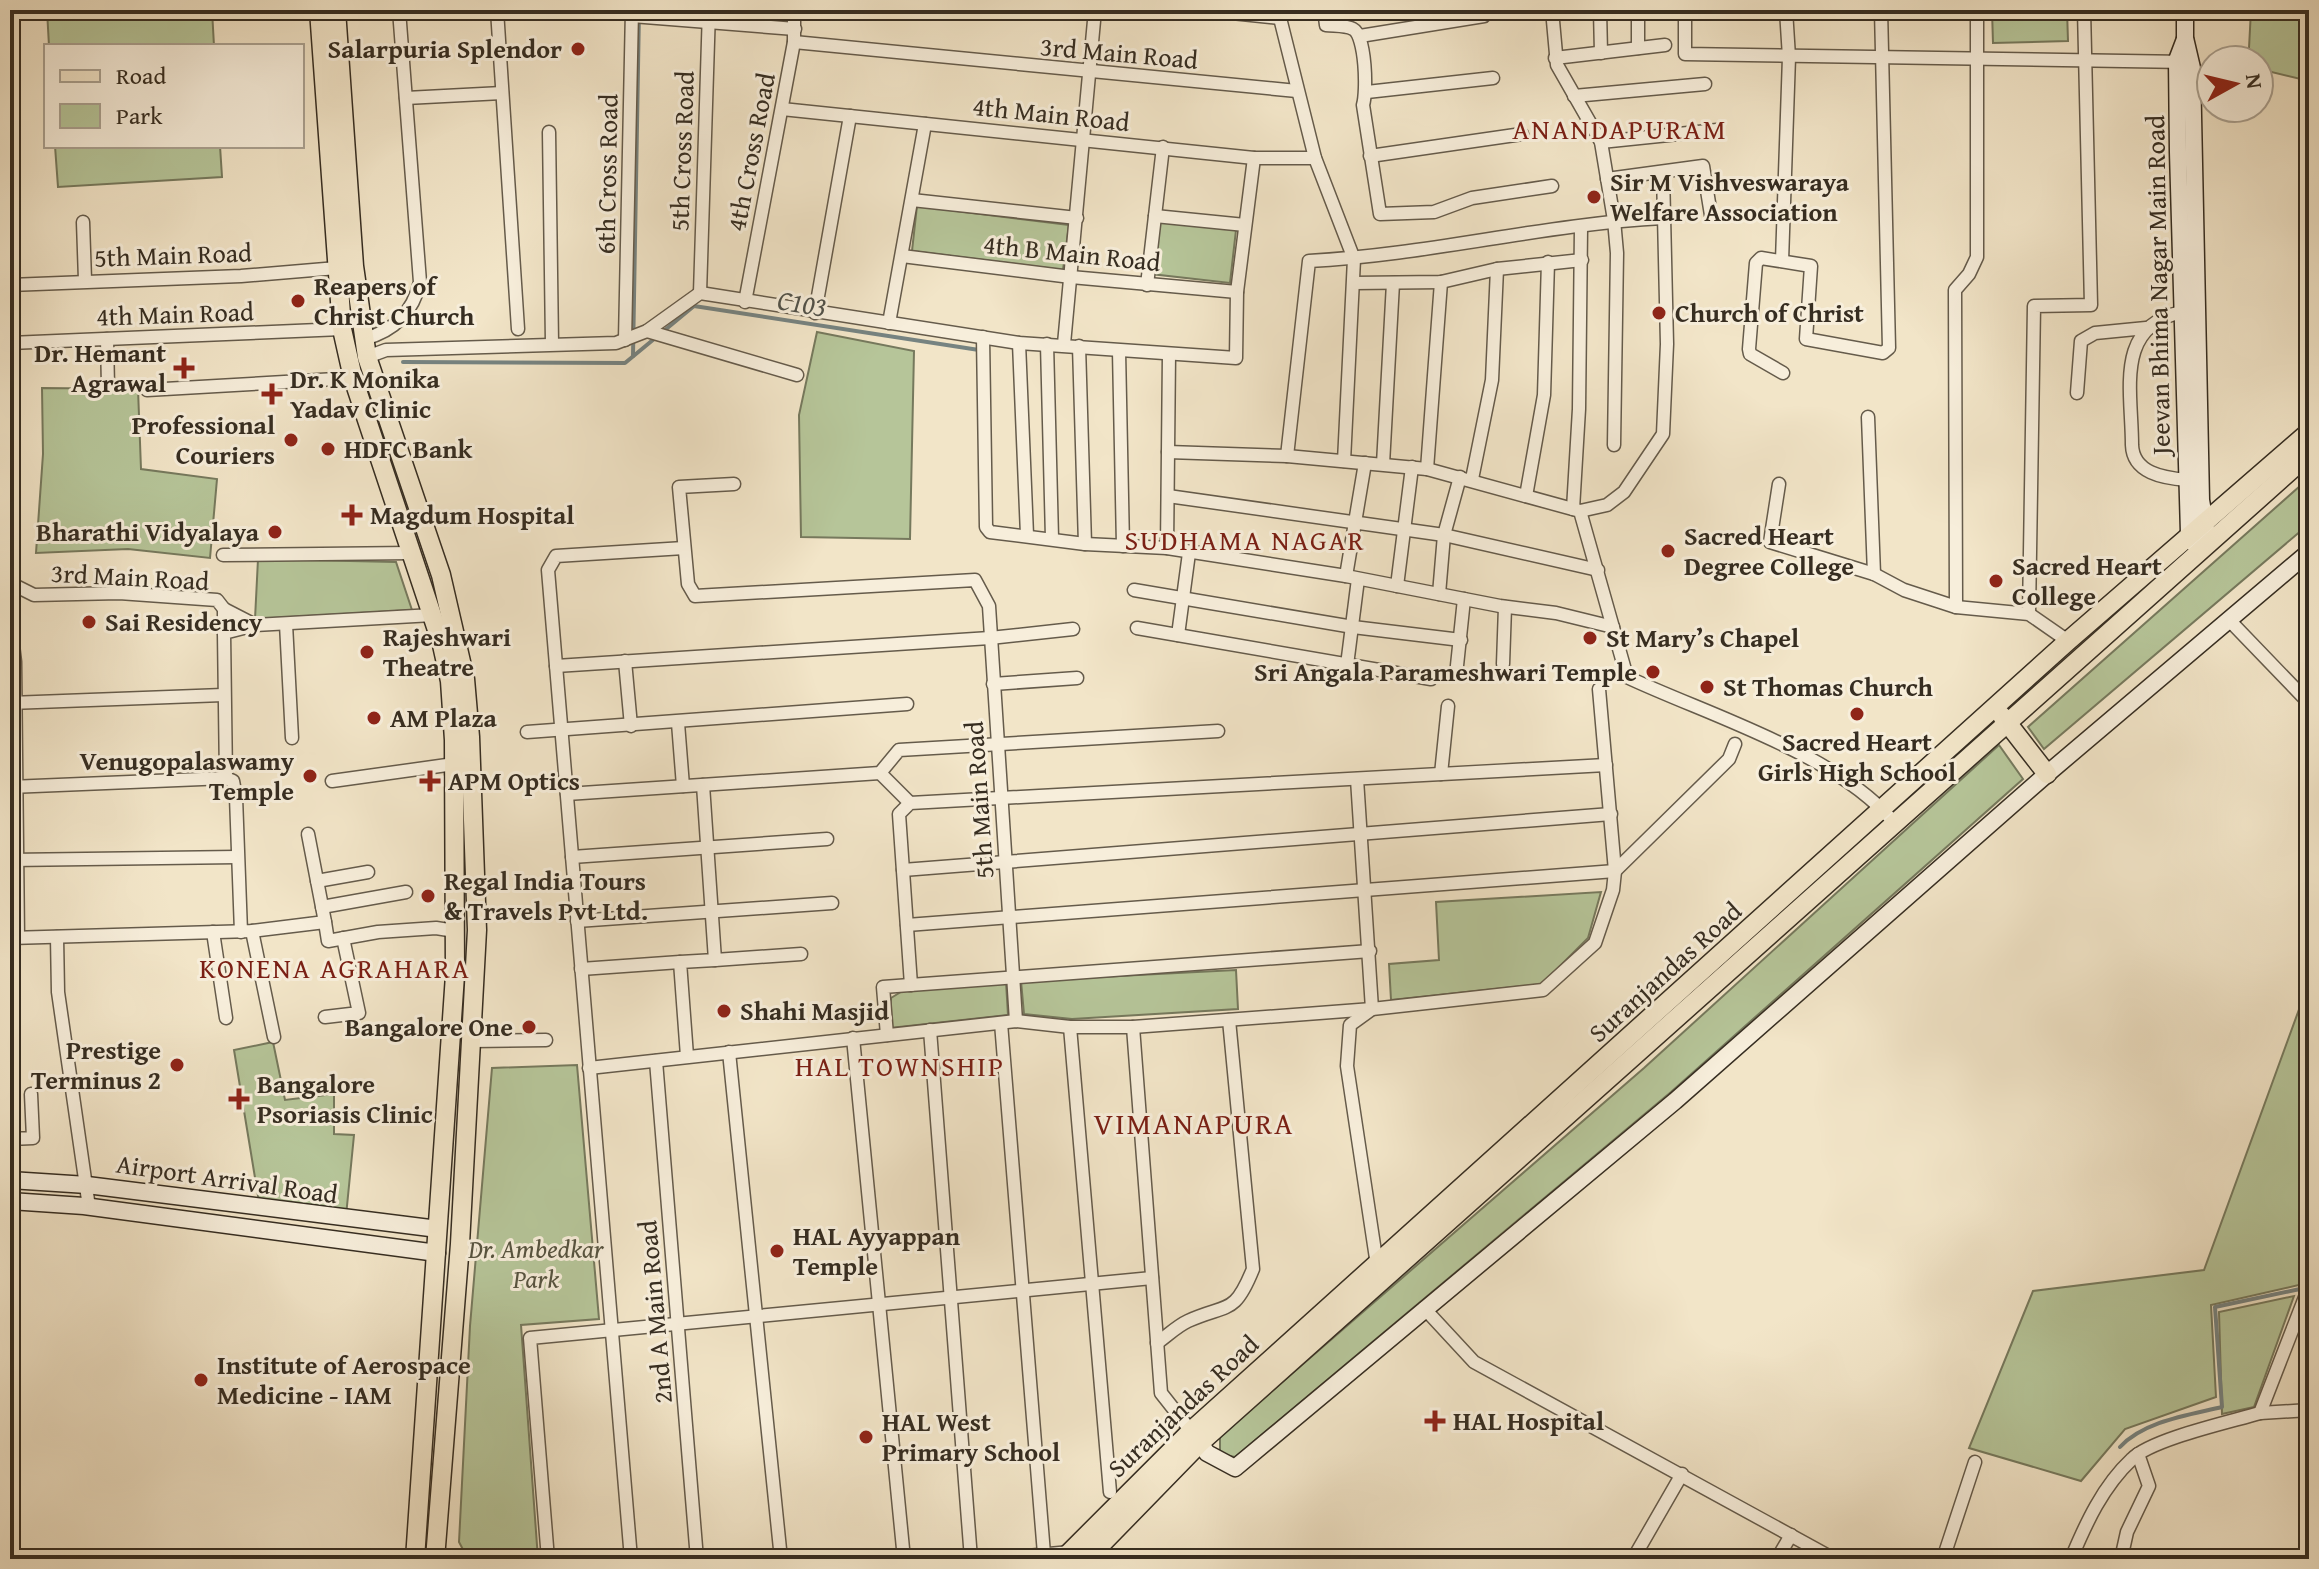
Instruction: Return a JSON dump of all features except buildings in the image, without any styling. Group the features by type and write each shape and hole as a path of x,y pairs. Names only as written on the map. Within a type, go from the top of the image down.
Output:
{"main road":[{"path":"319,10 342,329 353,378 411,553 458,680 454,764 455,931 437,1253 415,1559"},
{"path":"336,10 354,266 366,348 441,575 458,680 477,930 472,1041 435,1559"},
{"name":"Suranjandas Road","path":"1196,1437 1896,825 2007,724 2309,432"},
{"name":"Suranjandas Road","path":"1068,1557 1377,1265 2068,641 2309,454"},
{"path":"1996,707 2047,774"}],"street":[{"path":"366,348 414,305 420,282 399,10"},
{"path":"497,10 518,329"},
{"name":"4th Cross Road","path":"745,302 795,35 794,10"},
{"path":"1064,344 1095,10"},
{"path":"1203,10 1279,14 1315,158 1354,259 1344,461"},
{"path":"1324,10 1326,25 1353,29 1360,36 1367,92 1363,105 1380,214 1434,212 1472,198 1552,186"},
{"path":"1552,10 1555,58 1601,142 1614,220 1614,445"},
{"path":"1600,10 1601,53"},
{"path":"1638,10 1638,48"},
{"path":"1685,10 1685,54 2185,61"},
{"path":"1782,261 1789,57 1786,10"},
{"path":"1783,373 1750,354 1749,349 1756,263 1761,258 1811,266 1806,339 1887,351 1881,10"},
{"path":"1956,607 1955,290 1969,274 1977,257 1977,10"},
{"path":"2029,614 2034,306 2091,305 2084,10"},
{"name":"Jeevan Bhima Nagar Main Road","path":"2185,10 2182,312 2187,480 2199,537"},
{"name":"3rd Main Road","path":"632,13 649,17 709,16 795,35 1089,73 1297,91"},
{"name":"6th Cross Road","path":"625,340 632,13"},
{"name":"5th Cross Road","path":"700,293 709,16"},
{"path":"1360,36 1484,16"},
{"path":"1555,58 1665,45"},
{"name":"Jeevan Bhima Nagar Main Road","path":"2185,61 2199,537"},
{"path":"1367,92 1493,78"},
{"path":"1574,96 1705,84"},
{"path":"406,98 502,93"},
{"name":"4th Main Road","path":"782,109 1254,158 1315,158"},
{"path":"815,313 850,116"},
{"path":"889,323 925,124"},
{"path":"1601,142 1717,130"},
{"path":"549,132 552,343"},
{"path":"1370,156 1522,134"},
{"path":"1147,285 1163,147"},
{"path":"366,348 616,343 647,331 700,293 1019,343 1236,358 1237,292 1254,158"},
{"path":"1607,179 1703,166 1711,215"},
{"path":"1168,452 1287,456 1412,467 1466,478 1576,510 1607,505 1624,492 1663,434 1667,344 1663,173"},
{"path":"912,200 1077,218"},
{"path":"1155,216 1245,225"},
{"path":"1287,456 1309,261 1354,259 1581,228 1614,220 1663,218"},
{"path":"83,222 85,280"},
{"path":"1581,228 1576,510 1598,570 1627,677 1810,759 1858,788 1896,825"},
{"name":"4th B Main Road","path":"902,256 1071,277 1237,292"},
{"path":"1354,283 1441,282 1497,269 1582,260"},
{"path":"1526,496 1544,395 1548,262"},
{"name":"5th Main Road","path":"10,285 241,276 337,268"},
{"path":"1439,594 1444,535 1466,478 1492,380 1497,269"},
{"path":"1427,469 1441,282"},
{"path":"1383,464 1393,283"},
{"path":"2182,312 2160,316 2146,328 2131,353 2132,457 2140,467 2153,473 2187,480"},
{"path":"2077,393 2081,341 2095,333 2146,328"},
{"name":"4th Main Road","path":"10,343 342,329"},
{"path":"647,331 797,375"},
{"path":"983,337 986,527 990,532 1085,544 1167,548 1352,577 1505,607 1556,613 1613,627"},
{"path":"107,339 108,387"},
{"path":"1019,343 1027,535"},
{"path":"1047,344 1052,538"},
{"path":"1079,346 1085,544"},
{"path":"1119,351 1123,546"},
{"path":"1167,548 1169,354"},
{"path":"147,390 353,378"},
{"path":"1868,417 1874,574"},
{"path":"1347,665 1353,627 1352,524 1365,463"},
{"path":"1397,586 1412,467"},
{"path":"631,1559 548,570 552,558 684,548 679,487 734,484"},
{"path":"1779,484 1770,542 1874,574 1904,590 1956,607 2029,614 2068,641"},
{"path":"1168,496 1444,535 1598,570"},
{"name":"5th Main Road","path":"684,548 689,588 695,596 975,580 989,606 1016,1021"},
{"path":"1133,1027 1161,1393 1207,1453 1235,1468 1675,1101 2047,774 2231,622 2309,552"},
{"path":"223,555 411,553"},
{"path":"1178,635 1189,553"},
{"name":"3rd Main Road","path":"10,583 34,595 119,593 203,598 217,600 224,609 226,778 233,781 236,797 237,857 247,932 274,1037"},
{"path":"1134,590 1353,627 1461,640"},
{"path":"1456,675 1464,599"},
{"path":"1503,664 1505,607"},
{"path":"224,609 255,625"},
{"path":"224,633 255,625 433,615"},
{"path":"10,620 14,938 247,932 325,922"},
{"path":"2231,622 2309,703"},
{"path":"286,624 292,738"},
{"path":"1137,628 1431,679"},
{"path":"556,666 990,638 1073,629"},
{"path":"625,661 631,726"},
{"path":"993,684 1077,678"},
{"path":"589,1068 1016,1021 1070,1027 1133,1027 1372,1009 1543,990 1595,943 1613,890 1615,871 1599,689"},
{"path":"13,703 223,695"},
{"path":"527,732 907,704"},
{"path":"1441,774 1448,706"},
{"path":"678,723 683,786"},
{"path":"567,794 880,773 899,750 1218,731"},
{"path":"907,925 1615,871 1729,759 1735,744"},
{"path":"332,781 454,764"},
{"path":"911,985 899,814 910,803 1606,765"},
{"path":"880,773 910,803"},
{"path":"13,787 226,778"},
{"path":"1357,779 1372,1009"},
{"path":"703,785 715,960"},
{"path":"903,870 1611,814"},
{"path":"308,834 328,941 436,928 455,931"},
{"path":"572,857 827,839"},
{"path":"13,860 237,857"},
{"path":"317,881 368,872"},
{"path":"322,907 406,892"},
{"path":"577,921 832,903"},
{"path":"213,932 226,1018"},
{"path":"57,937 58,992 89,1207"},
{"path":"325,1017 359,1013 343,938"},
{"path":"887,1035 883,987 1370,951"},
{"path":"581,969 801,954"},
{"path":"680,962 687,1056"},
{"path":"1372,1009 1350,1025 1347,1041 1353,1120 1377,1265"},
{"path":"1157,1343 1184,1323 1219,1312 1239,1299 1253,1269 1229,1020"},
{"path":"993,1559 1068,1557 1023,1291 1001,1023"},
{"path":"1070,1027 1110,1492"},
{"path":"930,1030 971,1559"},
{"path":"853,1038 904,1559"},
{"path":"472,1041 546,1040"},
{"path":"729,1052 781,1559"},
{"name":"2nd A Main Road","path":"656,1061 697,1559"},
{"path":"10,1139 33,1138 31,1094"},
{"name":"Airport Arrival Road","path":"10,1180 87,1185 438,1229"},
{"name":"Airport Arrival Road","path":"10,1201 89,1207 437,1253"},
{"path":"548,1559 530,1338 1152,1278"},
{"path":"2260,1413 2309,1287"},
{"path":"1424,1308 1474,1362 1834,1559"},
{"path":"2071,1559 2104,1491 2138,1454 2260,1413 2309,1410"},
{"path":"2121,1559 2127,1532 2149,1486 2138,1454"},
{"path":"1943,1559 1975,1462"},
{"path":"1633,1559 1682,1474"},
{"path":"1777,1559 1791,1535"}],"green space":[{"path":"47,10 212,10 214,44 49,44"},
{"path":"1992,10 2067,10 2068,41 1993,43"},
{"path":"2251,10 2309,10 2309,81 2275,73 2275,44 2249,44"},
{"path":"55,148 220,148 222,177 58,187"},
{"path":"917,206 1069,225 1063,270 912,251"},
{"path":"1156,221 1236,230 1230,283 1151,274"},
{"path":"817,332 914,351 910,539 801,537 799,415"},
{"path":"42,388 138,389 141,469 217,479 210,558 128,549 36,553 43,454"},
{"path":"2309,478 2309,524 2044,749 2028,727"},
{"path":"258,559 396,562 412,610 255,619"},
{"path":"1999,745 2023,779 1671,1092 1235,1457 1220,1454 1220,1436 1644,1068"},
{"path":"1601,892 1588,938 1542,984 1391,1000 1389,964 1439,960 1436,902"},
{"path":"1236,970 1238,1009 1072,1019 1024,1014 1021,981"},
{"path":"1006,982 1008,1015 890,1028 891,998 909,987"},
{"path":"2309,982 2309,1260 2299,1285 2211,1305 2216,1397 2125,1429 2081,1481 1969,1448 2033,1291 2204,1270"},
{"path":"273,1042 285,1100 334,1094 334,1134 354,1135 346,1216 259,1202 234,1050"},
{"name":"Dr. Ambedkar Park","path":"577,1065 599,1319 521,1325 538,1559 468,1559 459,1542 470,1326 492,1068"},
{"path":"2294,1296 2254,1407 2222,1414 2219,1312"}],"waterway":[{"name":"C103","path":"633,356 639,10"},
{"name":"C103","path":"403,362 625,363 694,306 979,350"},
{"path":"2120,1447 2154,1425 2222,1407 2215,1307 2300,1289"}],"place":[{"name":"Salarpuria Splendor","path":"578,49"},
{"name":"Sir M Vishveswaraya Welfare Association","path":"1594,197"},
{"name":"Reapers of Christ Church","path":"298,301"},
{"name":"Church of Christ","path":"1659,313"},
{"name":"Dr. Hemant Agrawal","path":"184,368"},
{"name":"Dr. K Monika Yadav Clinic","path":"272,394"},
{"name":"Professional Couriers","path":"291,440"},
{"name":"HDFC Bank","path":"328,449"},
{"name":"Magdum Hospital","path":"352,515"},
{"name":"Bharathi Vidyalaya","path":"275,532"},
{"name":"Sacred Heart Degree College","path":"1668,551"},
{"name":"Sacred Heart College","path":"1996,581"},
{"name":"Sai Residency","path":"89,622"},
{"name":"St Mary’s Chapel","path":"1590,638"},
{"name":"Rajeshwari Theatre","path":"367,652"},
{"name":"Sri Angala Parameshwari Temple","path":"1653,672"},
{"name":"St Thomas Church","path":"1707,687"},
{"name":"Sacred Heart Girls High School","path":"1857,714"},
{"name":"AM Plaza","path":"374,718"},
{"name":"Venugopalaswamy Temple","path":"310,776"},
{"name":"APM Optics","path":"430,781"},
{"name":"Regal India Tours & Travels Pvt Ltd.","path":"428,896"},
{"name":"Shahi Masjid","path":"724,1011"},
{"name":"Bangalore One","path":"529,1027"},
{"name":"Prestige Terminus 2","path":"177,1065"},
{"name":"Bangalore Psoriasis Clinic","path":"239,1099"},
{"name":"HAL Ayyappan Temple","path":"777,1251"},
{"name":"Institute of Aerospace Medicine - IAM","path":"201,1380"},
{"name":"HAL Hospital","path":"1435,1421"},
{"name":"HAL West Primary School","path":"866,1437"}],"district":[{"name":"ANANDAPURAM","path":"1620,129"},
{"name":"SUDHAMA NAGAR","path":"1245,540"},
{"name":"KONENA AGRAHARA","path":"335,968"},
{"name":"HAL TOWNSHIP","path":"900,1066"},
{"name":"VIMANAPURA","path":"1194,1124"}]}
